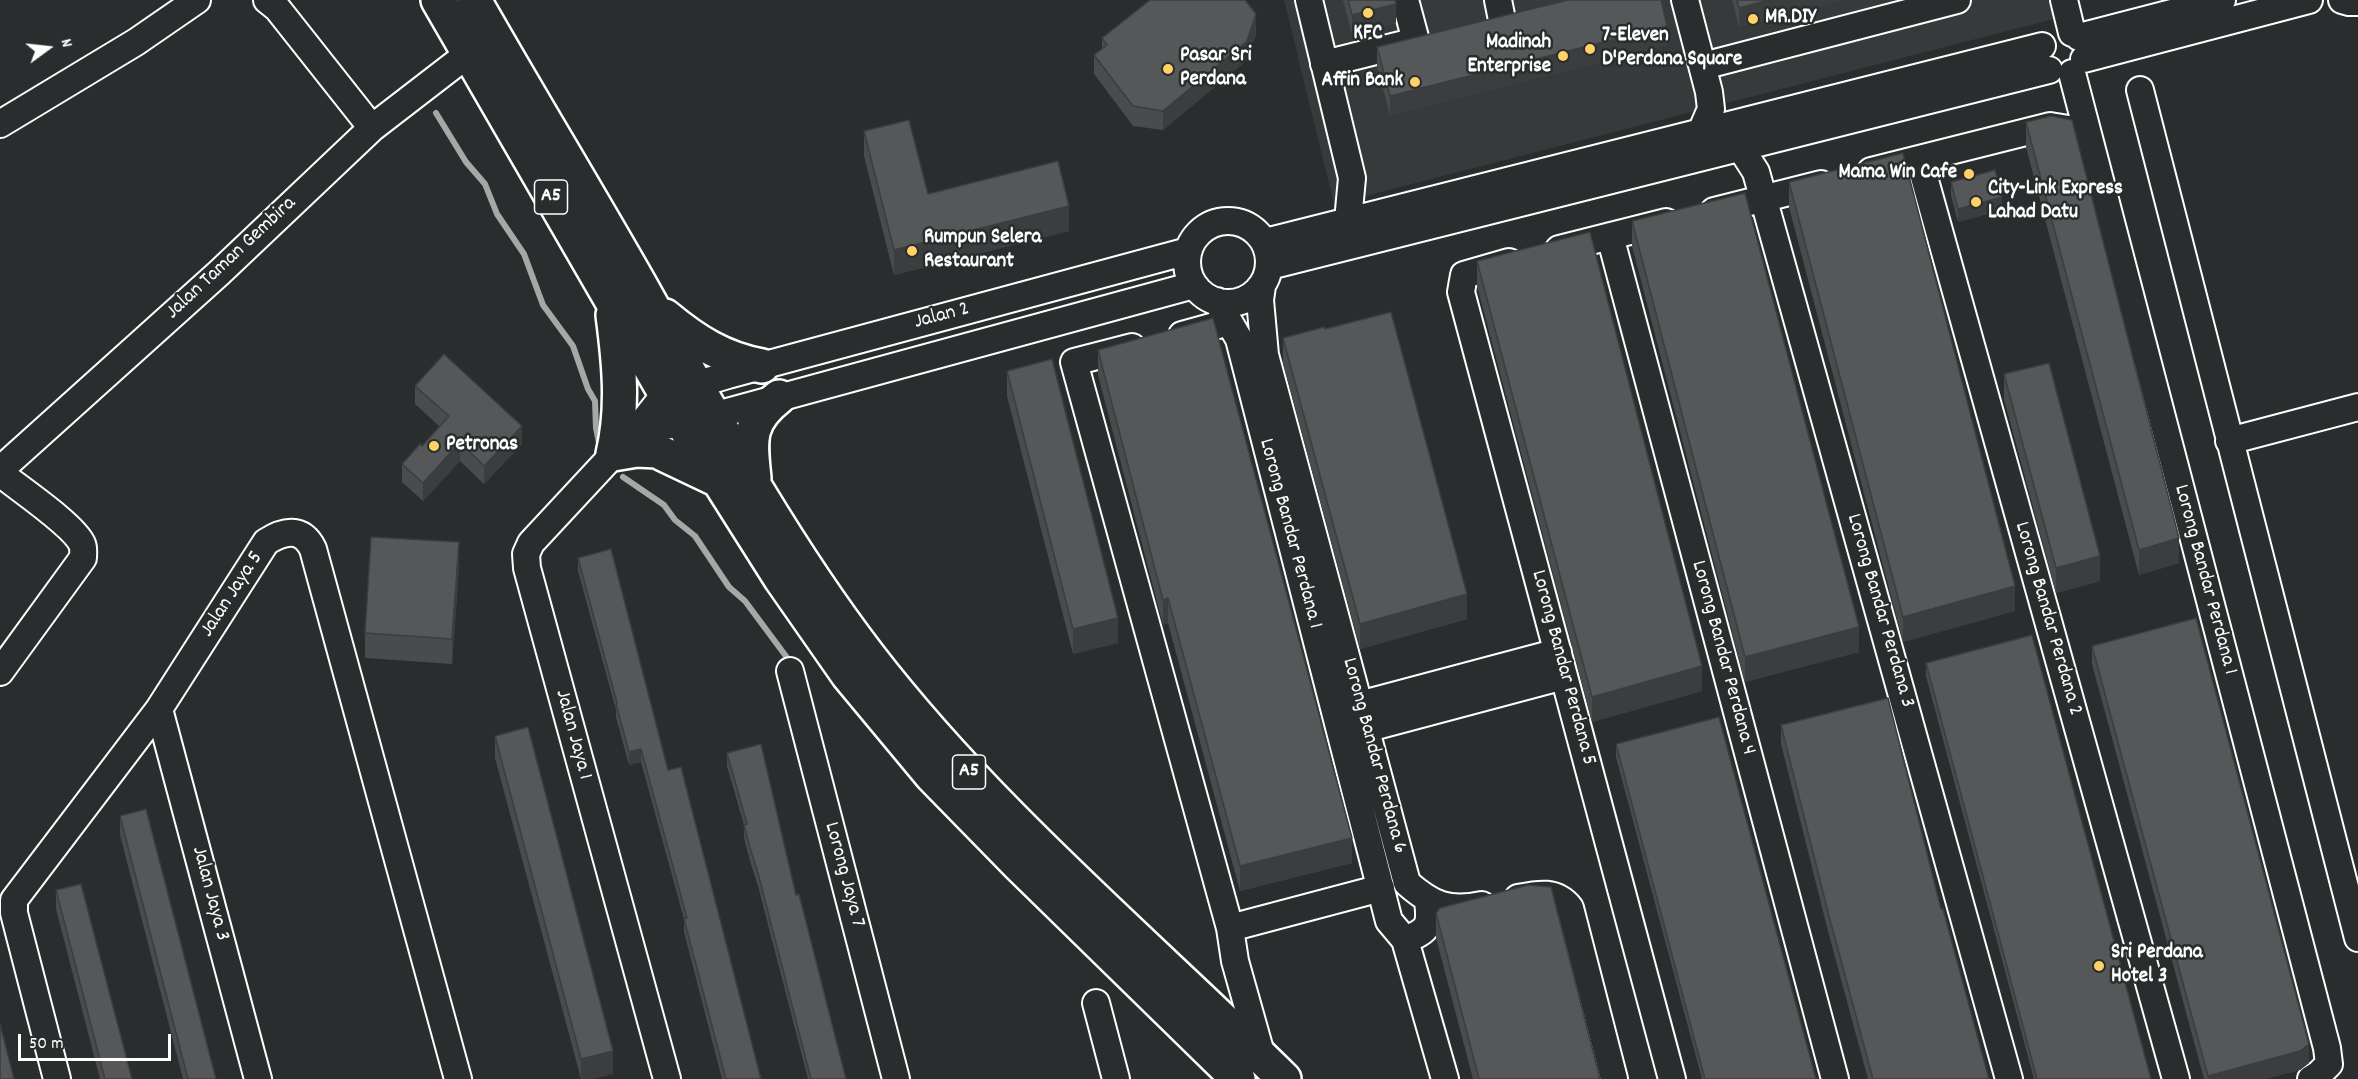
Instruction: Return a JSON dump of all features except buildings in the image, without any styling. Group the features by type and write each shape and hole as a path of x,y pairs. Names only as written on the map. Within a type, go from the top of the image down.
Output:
{"highway":[{"name":"A5","path":"438,0 682,424 781,579 848,675 933,776 1018,865 1238,1079"},
{"name":"A5","path":"474,0 589,195 714,415 811,576 868,656 945,748 1036,841 1273,1068"},
{"path":"611,301 618,352 620,401 619,429 613,453 637,450 657,451 718,480"},
{"path":"650,303 701,344 738,362 762,366"},
{"path":"755,483 750,441 756,420 779,397"}],"street":[{"path":"0,124 136,42 170,8 197,0"},
{"path":"267,0 277,8 372,128"},
{"path":"1309,0 1352,178 1348,221"},
{"path":"1324,64 1427,39 1405,0"},
{"path":"1685,0 1709,92 1711,109 1701,132"},
{"path":"1703,66 1957,0"},
{"path":"2047,0 2067,56"},
{"path":"2050,126 2067,56 2064,0"},
{"path":"1265,265 1348,221 1701,132 2067,56 2309,0"},
{"path":"2342,0 2349,3 2358,2"},
{"path":"1265,265 1740,147 2067,56 2215,1"},
{"name":"Jalan Taman Gembira","path":"0,471 219,273 372,128 468,54"},
{"name":"Lorong Bandar Perdana 1","path":"2067,56 2327,1048 2329,1064 2311,1079"},
{"path":"2140,90 2358,938"},
{"path":"1610,236 2050,126 2087,132"},
{"name":"Lorong Bandar Perdana 3","path":"1740,147 1756,172 1764,198 2009,1079"},
{"name":"Lorong Bandar Perdana 2","path":"1919,159 2176,1079"},
{"path":"1223,312 1194,285 1187,263 1188,251 1194,239 1203,229 1215,222 1228,220 1241,222 1253,228 1265,265 1253,295 1242,301 1230,303 1223,312 1157,341 1074,362 1230,928 1235,961 1273,1068"},
{"name":"Lorong Bandar Perdana 5","path":"1610,236 1482,268 1464,275 1461,292 1672,1079"},
{"name":"Lorong Bandar Perdana 4","path":"1610,236 1835,1079"},
{"name":"Jalan 2","path":"665,394 1188,251"},
{"name":"Lorong Bandar Perdana 6","path":"1265,265 1260,300 1265,355 1407,883 1428,901"},
{"name":"Jalan 2","path":"638,428 682,424 1194,285"},
{"name":"Lorong Bandar Perdana 1","path":"1223,312 1239,339 1389,921 1406,940 1445,1079"},
{"name":"Jalan Jaya 1","path":"665,394 638,428 531,543 526,554 527,568 667,1079"},
{"path":"2229,441 2358,407"},
{"path":"0,471 70,529 81,542 83,549 83,558 0,672"},
{"name":"Jalan Jaya 5","path":"57,1079 14,913 14,900 159,709 266,542 279,534 293,532 305,538 313,549 458,1079"},
{"path":"1362,717 1561,664"},
{"name":"Lorong Jaya 7","path":"790,671 896,1079"},
{"name":"Jalan Jaya 3","path":"159,709 258,1079"},
{"path":"1230,928 1381,888"},
{"path":"1406,940 1427,928 1430,919 1428,901 1443,906 1467,908 1536,894 1552,895 1564,901 1570,908 1614,1079"},
{"path":"1096,1003 1116,1079"}],"shaded area":[{"path":"1284,0 2078,0 2081,12 1334,204"}],"waterway":[{"path":"436,113 466,162 485,184 497,214 524,254 543,305 573,346 588,389 595,401 596,428 600,448"},
{"path":"623,477 664,505 675,520 695,536 729,587 745,601 791,663"}],"place":[{"name":"KFC","path":"1368,13"},
{"name":"MR.DIY","path":"1753,19"},
{"name":"7-Eleven D'Perdana Square","path":"1590,49"},
{"name":"Madinah Enterprise","path":"1563,56"},
{"name":"Pasar Sri Perdana","path":"1168,69"},
{"name":"Affin Bank","path":"1415,82"},
{"name":"Mama Win Cafe","path":"1969,174"},
{"name":"City-Link Express Lahad Datu","path":"1976,202"},
{"name":"Rumpun Selera Restaurant","path":"912,251"},
{"name":"Petronas","path":"434,446"},
{"name":"Sri Perdana Hotel 3","path":"2099,966"}]}
